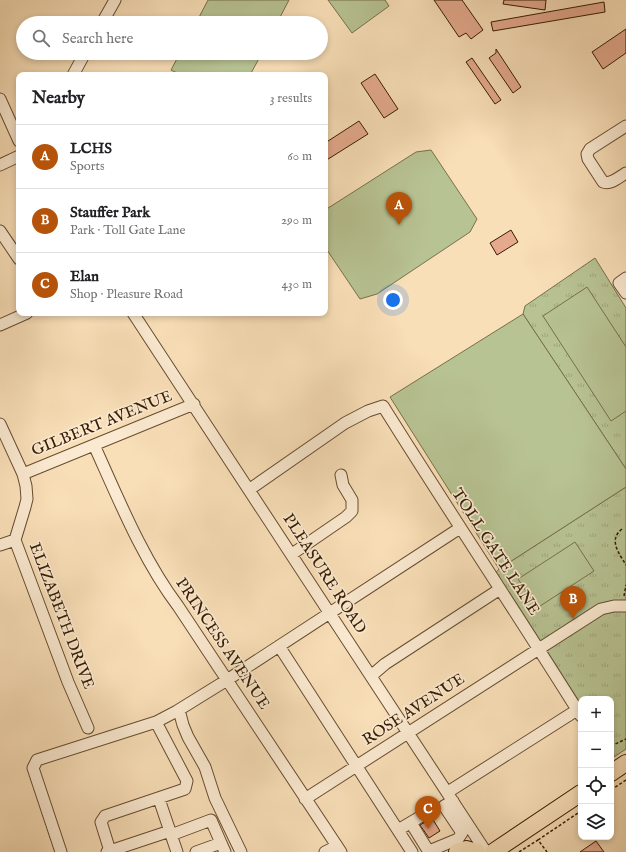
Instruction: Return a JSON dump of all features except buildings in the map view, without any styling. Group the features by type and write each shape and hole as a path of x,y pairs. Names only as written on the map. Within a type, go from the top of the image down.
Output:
{"highway":[{"path":"493,852 578,795"},
{"path":"458,852 466,849 477,852"}],"street":[{"path":"106,16 115,0"},
{"path":"75,72 81,60"},
{"path":"0,100 16,135"},
{"path":"626,126 590,149 586,154 603,182 612,182 626,173"},
{"path":"0,165 16,157"},
{"path":"0,231 16,255"},
{"path":"626,278 619,282 626,293"},
{"path":"0,325 21,316"},
{"name":"PLEASURE ROAD","path":"135,316 250,489 486,852"},
{"name":"GILBERT AVENUE","path":"23,474 194,404"},
{"name":"TOLL GATE LANE","path":"250,489 345,423 368,411 383,406 578,711"},
{"name":"ELIZABETH DRIVE","path":"0,424 23,474 26,486 26,507 15,540 68,682 88,728"},
{"name":"PRINCESS AVENUE","path":"94,445 131,525 162,583 339,849"},
{"path":"292,554 346,517 352,511 352,500 343,485 341,475"},
{"path":"61,852 33,768 37,760 156,722 178,710 227,680 460,528"},
{"path":"0,545 15,540"},
{"path":"371,676 402,653 500,589"},
{"name":"ROSE AVENUE","path":"305,799 601,609 614,606 624,606"},
{"path":"279,646 412,852"},
{"path":"178,710 188,737 205,767 215,798 241,852"},
{"path":"411,823 429,852 458,839 462,833 444,806 450,797 578,714"},
{"path":"156,722 187,781 185,789 105,816 101,822 109,852 211,820 223,847 196,852"},
{"path":"159,799 178,852"},
{"path":"398,830 430,810"},
{"path":"325,852 339,849"}],"path":[{"path":"622,529 616,536 615,544 626,565"},
{"path":"624,606 626,585"},
{"path":"614,745 626,739"},
{"path":"614,781 618,770"},
{"path":"519,852 578,813"},
{"path":"538,840 547,852"}],"green space":[{"path":"208,0 289,0 281,16 200,16"},
{"path":"328,0 385,0 389,6 352,33"},
{"path":"176,60 258,60 252,72 175,72 171,70"},
{"path":"431,150 477,219 470,232 377,294 360,299 328,251 328,208 416,152"},
{"path":"595,258 626,308 626,469 523,314 525,306"},
{"path":"587,287 626,347 626,411 611,421 543,316"},
{"path":"523,314 626,469 626,487 499,569 390,397"},
{"path":"626,487 626,749 614,757 614,696 578,696 578,711 492,577 499,569"},
{"path":"575,542 594,571 537,608 518,579"}],"place":[{"name":"LCHS","path":"399,225"},
{"name":"Stauffer Park","path":"573,619"},
{"name":"Elan","path":"428,829"}]}
